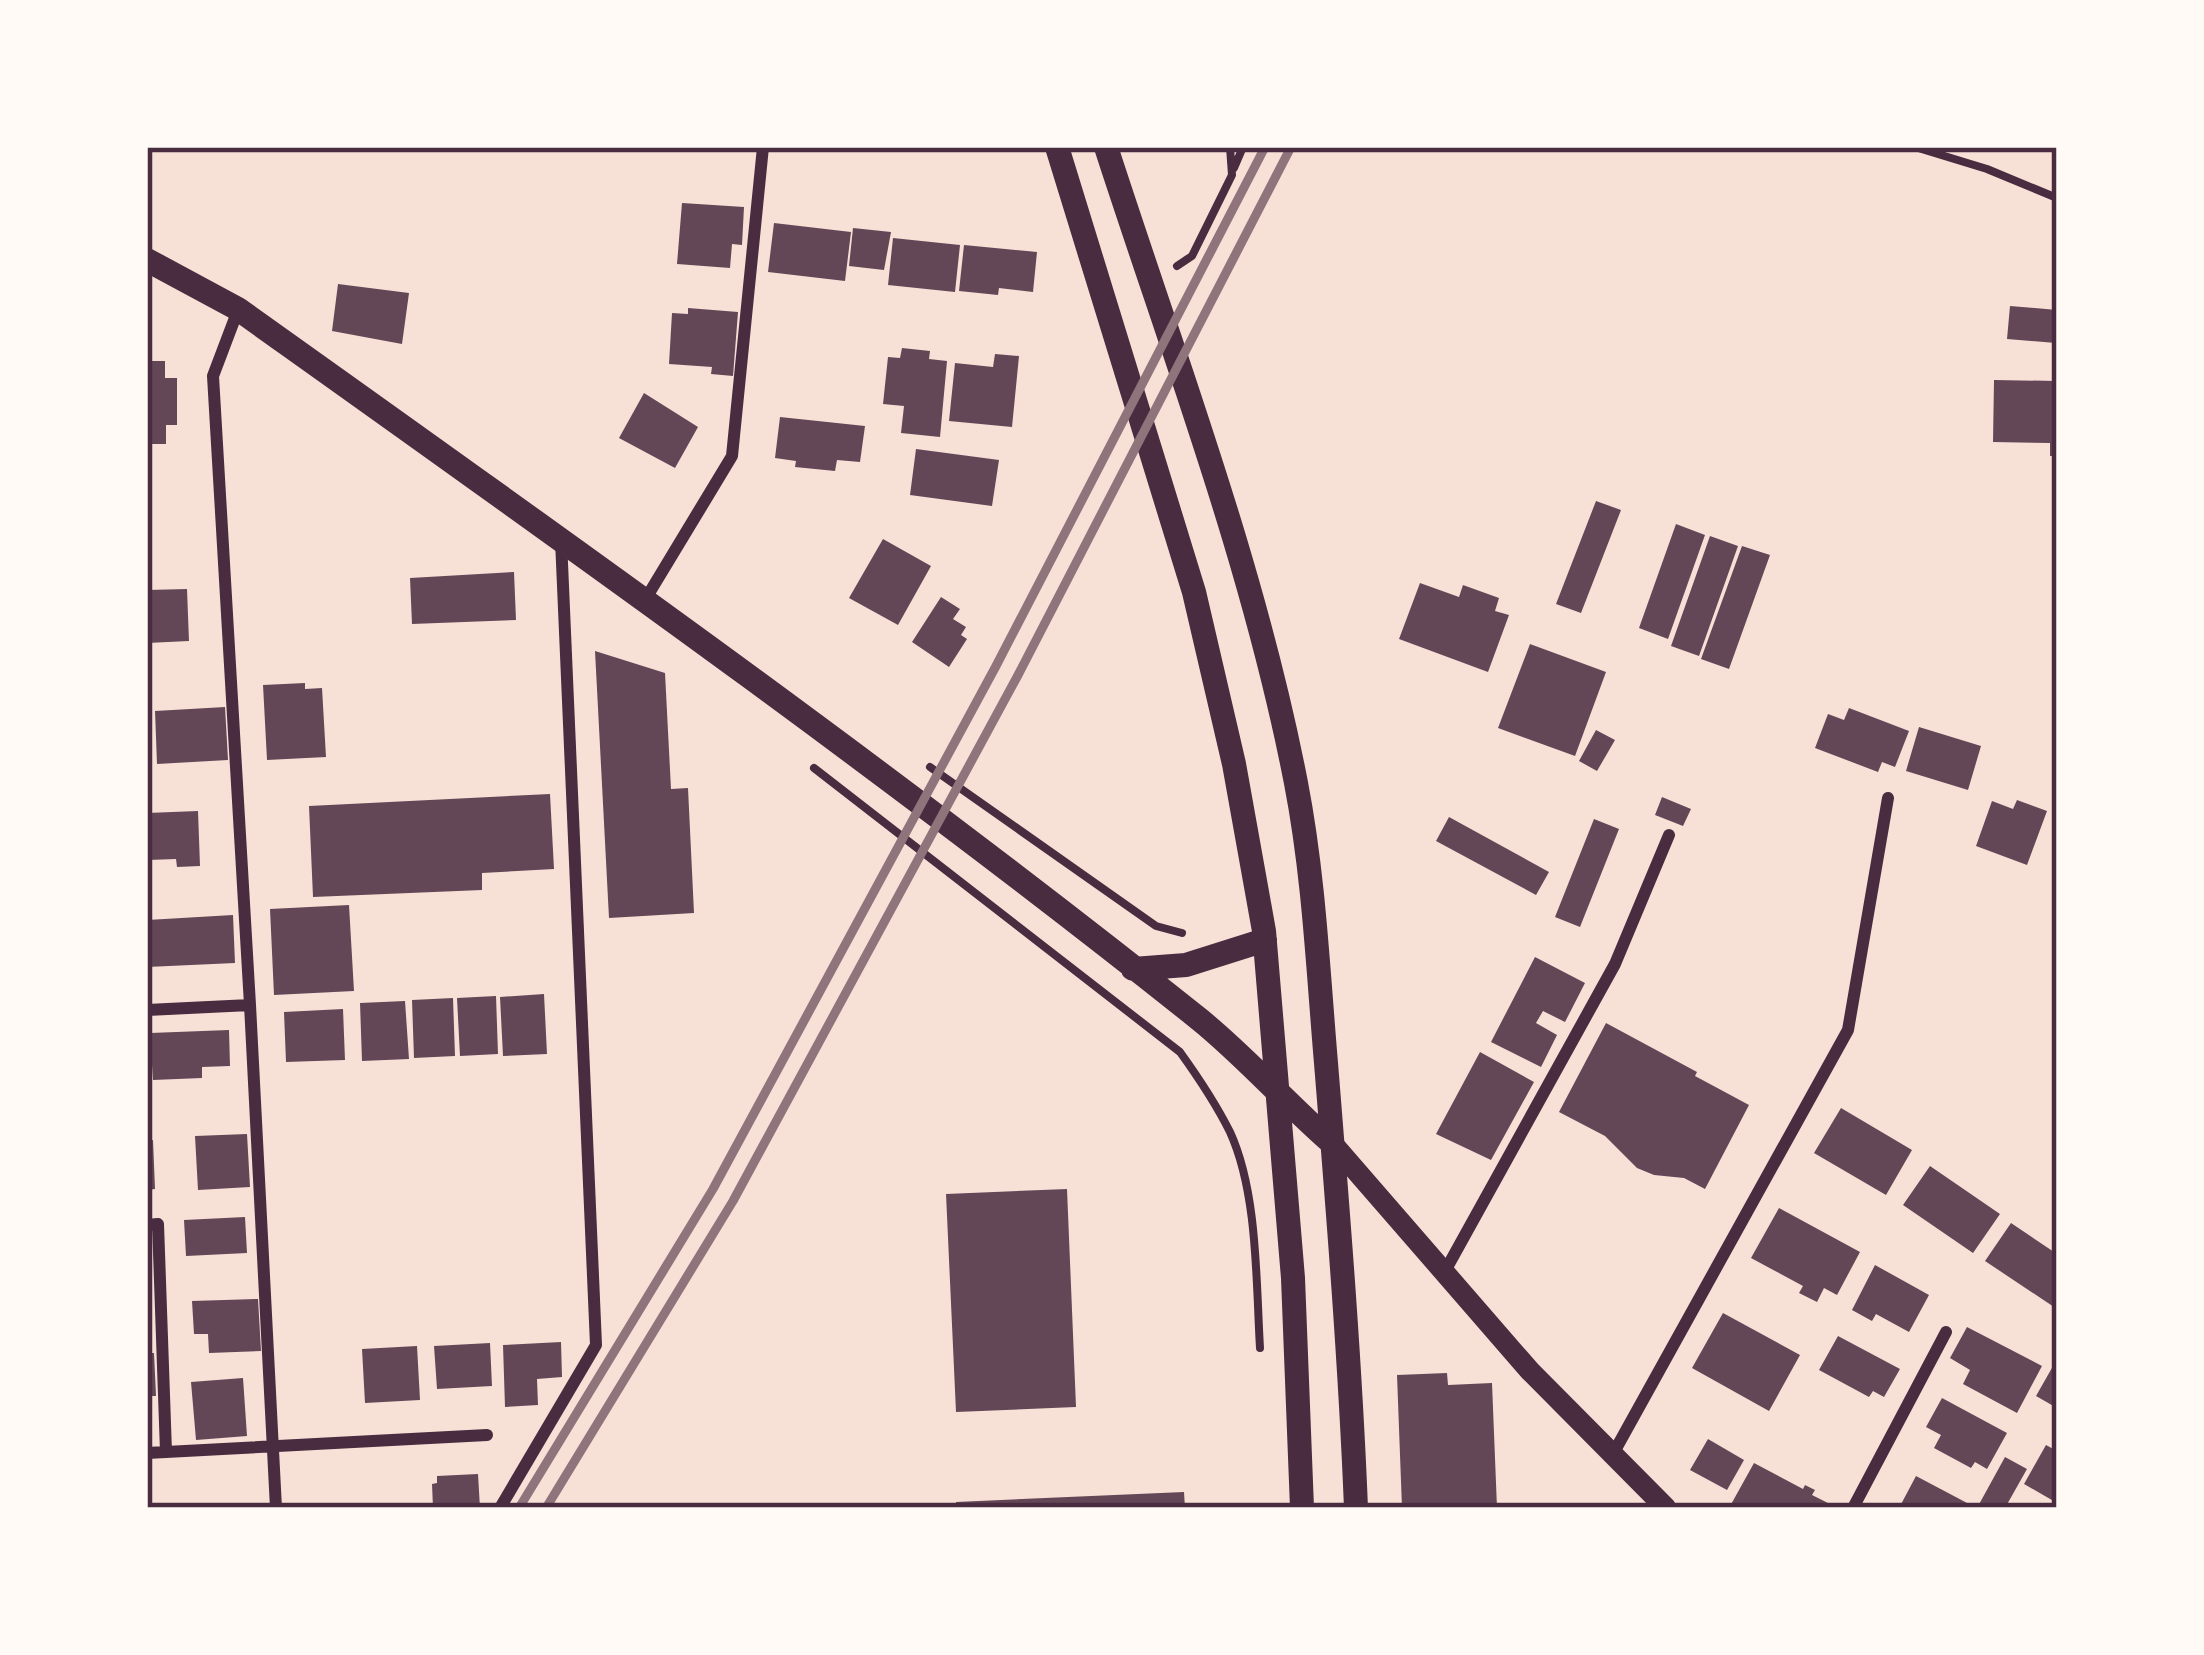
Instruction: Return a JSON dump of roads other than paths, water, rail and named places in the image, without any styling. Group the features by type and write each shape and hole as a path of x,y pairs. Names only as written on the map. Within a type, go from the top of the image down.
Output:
{"main road":[{"path":"1057,147 1194,592 1234,764 1265,940 1293,1278 1302,1508"},
{"path":"1106,147 1222,497 1273,675 1297,786 1314,907 1348,1305 1357,1508"},
{"path":"147,260 238,309 645,600 1203,1022 1332,1143"},
{"path":"1133,969 1186,965 1265,940"}],"street":[{"path":"645,600 732,456 763,147"},
{"path":"238,309 213,376 276,1508"},
{"path":"500,1508 596,1345 561,539"},
{"path":"1613,1454 1848,1030 1888,798"},
{"path":"1444,1273 1615,964 1669,835"},
{"path":"147,1010 250,1006"},
{"path":"1332,1143 1530,1371 1666,1508"},
{"path":"147,1225 158,1224 166,1452"},
{"path":"1853,1508 1946,1332"},
{"path":"147,1453 487,1435"}],"railway":[{"path":"519,1508 713,1189 996,666 1265,147"},
{"path":"546,1508 733,1201 1017,677 1291,147"}]}
